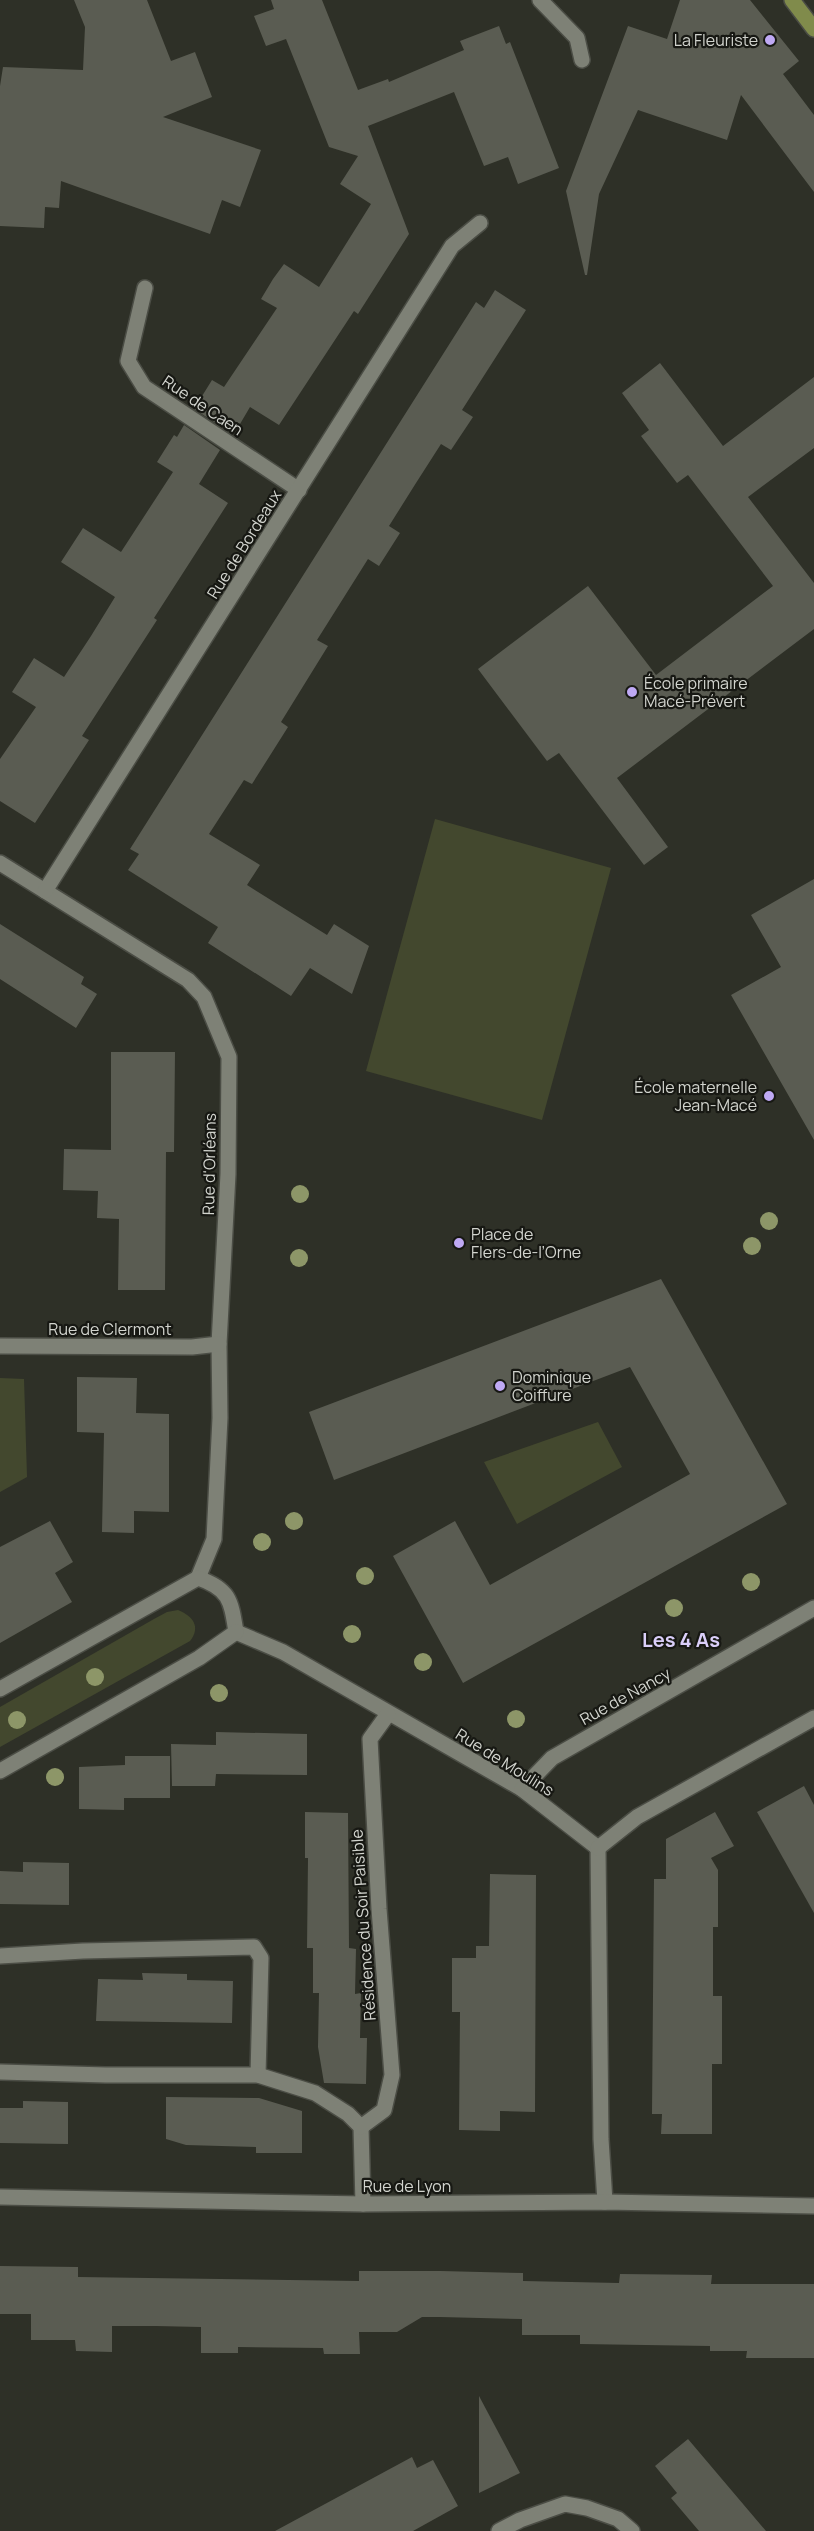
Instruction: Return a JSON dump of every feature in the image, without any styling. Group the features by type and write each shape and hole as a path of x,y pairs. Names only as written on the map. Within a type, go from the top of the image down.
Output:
{"main road":[{"path":"792,0 814,29"}],"street":[{"path":"540,0 577,38 582,60"},
{"name":"Rue de Bordeaux","path":"45,891 452,246 480,223"},
{"name":"Rue de Caen","path":"145,288 128,361 144,387 299,490"},
{"name":"Rue d'Orléans","path":"0,863 188,980 204,997 229,1057 228,1174 219,1344 220,1418 214,1539 198,1578"},
{"name":"Rue de Clermont","path":"0,1346 192,1347 219,1344"},
{"path":"0,1689 198,1578 216,1584 231,1600 236,1632 200,1658 0,1771"},
{"name":"Rue de Nancy","path":"522,1789 552,1758 814,1608"},
{"name":"Rue de Moulins","path":"236,1632 283,1652 522,1789 598,1848"},
{"name":"Résidence du Soir Paisible","path":"361,2127 384,2110 392,2075 379,1909 370,1739 388,1714"},
{"path":"605,2202 601,2139 598,1848 637,1817 814,1718"},
{"path":"0,1956 82,1951 254,1947 261,1958 258,2075"},
{"path":"0,2072 258,2075 315,2093 348,2114 361,2127 363,2205"},
{"name":"Rue de Lyon","path":"0,2197 363,2205 605,2202 814,2206"},
{"path":"499,2531 520,2520 565,2504 587,2508 618,2519 632,2531"}],"green space":[{"path":"435,819 611,868 542,1120 366,1071"},
{"path":"0,1378 24,1379 27,1477 0,1492"},
{"path":"598,1422 622,1467 517,1524 484,1462"},
{"path":"178,1610 188,1615 194,1622 195,1631 190,1641 0,1747 0,1707 154,1619 167,1612"}],"building":[{"path":"74,0 147,0 171,61 195,52 212,97 163,117 261,150 240,207 222,200 210,234 61,181 59,208 45,207 44,228 0,226 0,86 3,67 83,70 85,27"},
{"path":"271,0 322,0 358,90 388,79 389,82 464,50 460,41 499,26 506,44 510,42 559,168 518,184 508,157 484,166 454,92 368,126 409,234 358,314 354,311 279,425 250,407 240,424 237,422 231,433 194,409 212,380 224,387 277,308 261,299 273,279 284,264 319,287 371,204 340,184 358,156 329,147 286,39 266,46 254,16 274,9"},
{"path":"680,0 750,0 799,61 783,74 814,115 814,192 741,95 727,140 638,110 599,194 587,275 585,275 566,191 628,26 667,39"},
{"path":"495,290 526,310 462,410 473,417 451,450 441,444 416,483 389,526 400,533 379,566 368,559 317,640 328,646 281,722 288,727 252,784 244,780 209,834 260,865 247,885 327,935 334,924 369,946 352,994 310,968 291,996 208,943 218,927 128,870 139,854 130,849 476,302 484,308"},
{"path":"660,363 723,446 814,377 814,448 748,497 814,583 814,629 617,778 668,847 644,865 559,753 547,761 478,669 588,586 656,675 773,586 688,475 677,483 641,436 649,430 622,393"},
{"path":"184,425 220,450 199,484 228,503 154,618 157,620 82,736 89,740 35,823 0,801 0,759 36,707 12,692 34,658 64,677 91,636 115,597 61,562 83,528 121,552 173,472 157,462 174,435 177,437"},
{"path":"814,879 814,1140 731,995 781,967 751,915"},
{"path":"0,924 84,977 81,984 97,994 76,1028 0,979"},
{"path":"111,1052 175,1052 174,1152 166,1152 165,1290 118,1290 119,1219 97,1218 98,1191 63,1190 64,1149 111,1150"},
{"path":"661,1279 787,1504 463,1683 393,1556 455,1521 490,1585 690,1474 630,1367 334,1480 309,1412"},
{"path":"77,1377 137,1378 136,1413 169,1414 169,1512 134,1511 134,1533 102,1532 104,1433 77,1432"},
{"path":"50,1521 73,1562 55,1573 72,1602 0,1643 0,1547"},
{"path":"216,1732 307,1734 307,1775 216,1774 215,1786 172,1786 171,1744 216,1745"},
{"path":"125,1756 170,1756 170,1798 124,1798 124,1810 79,1809 79,1767 125,1765"},
{"path":"804,1786 814,1805 814,1913 757,1812"},
{"path":"305,1812 348,1813 349,1948 356,1949 355,1994 361,1993 360,2038 367,2038 366,2084 324,2083 318,2047 319,1993 313,1993 313,1948 307,1948 308,1858 305,1858"},
{"path":"715,1812 734,1846 711,1858 718,1870 718,1927 713,1927 713,1996 722,1996 722,2064 712,2064 712,2134 661,2134 662,2114 652,2114 654,1879 666,1879 666,1839"},
{"path":"23,1862 69,1863 69,1905 0,1904 0,1871 23,1872"},
{"path":"490,1874 536,1875 535,2112 500,2111 500,2131 459,2130 460,2012 452,2012 452,1958 476,1958 476,1946 489,1946"},
{"path":"142,1973 187,1974 187,1980 233,1981 232,2023 96,2021 98,1979 143,1980"},
{"path":"166,2097 259,2098 302,2111 302,2153 256,2153 256,2147 186,2145 166,2139"},
{"path":"23,2101 68,2102 68,2144 0,2143 0,2108 23,2108"},
{"path":"0,2266 78,2267 78,2277 359,2281 359,2271 441,2271 523,2273 523,2281 619,2283 620,2274 712,2275 711,2284 814,2284 814,2358 746,2358 747,2351 710,2351 710,2346 580,2344 580,2335 522,2335 522,2319 440,2317 422,2317 397,2332 359,2332 360,2354 324,2354 323,2348 238,2347 238,2353 201,2353 201,2327 156,2326 112,2326 112,2352 76,2351 75,2340 31,2340 31,2314 0,2314"},
{"path":"479,2396 520,2473 479,2493"},
{"path":"688,2439 766,2531 699,2531 671,2498 677,2493 655,2466"},
{"path":"412,2457 417,2468 433,2460 458,2506 413,2531 275,2531"}],"place":[{"name":"La Fleuriste","path":"770,40"},
{"name":"École primaire Macé-Prévert","path":"632,692"},
{"name":"École maternelle Jean-Macé","path":"769,1096"},
{"name":"Place de Flers-de-l’Orne","path":"459,1243"},
{"name":"Dominique Coiffure","path":"500,1386"}],"district":[{"name":"Les 4 As","path":"681,1640"}]}
